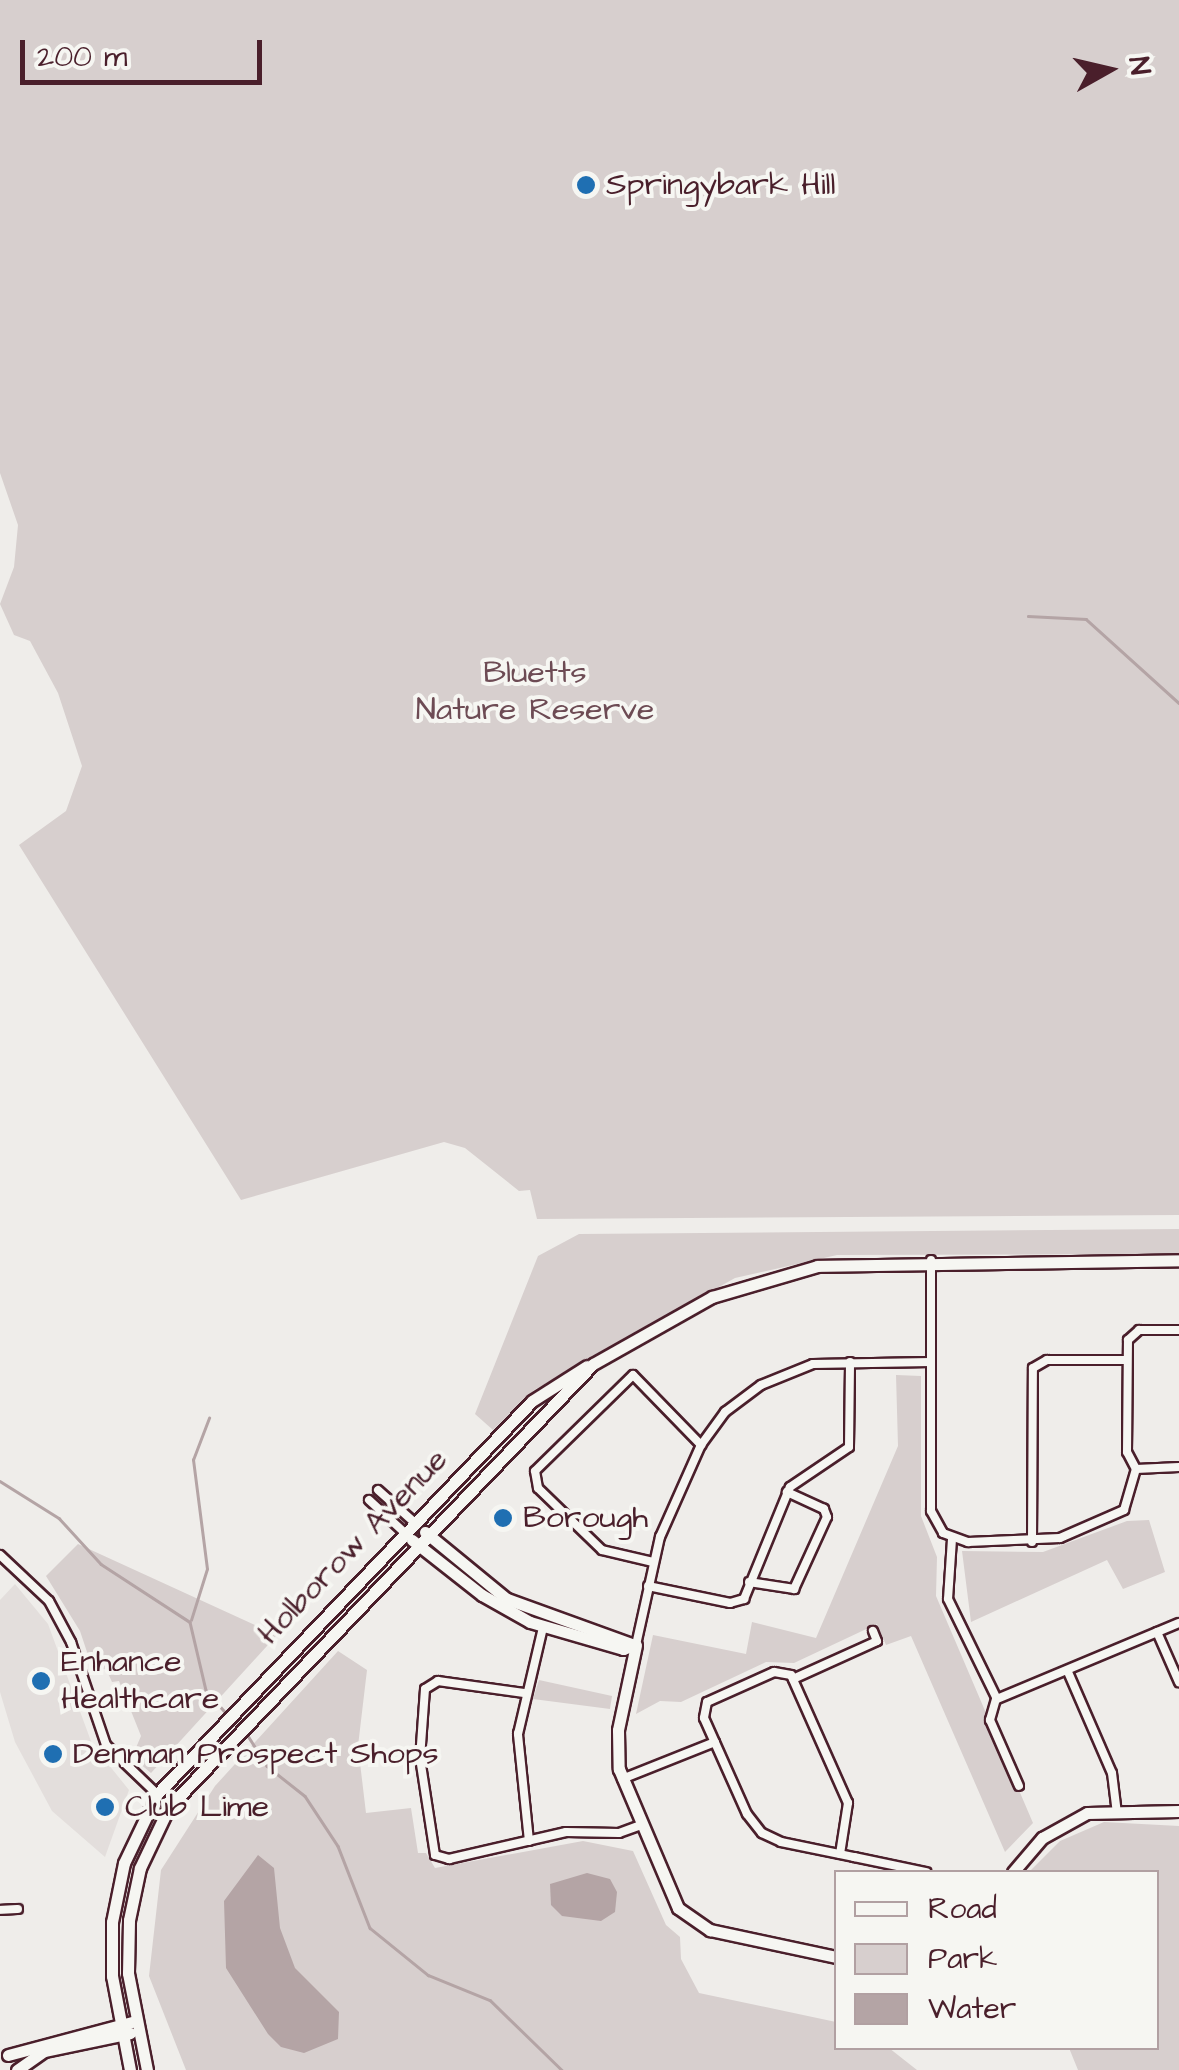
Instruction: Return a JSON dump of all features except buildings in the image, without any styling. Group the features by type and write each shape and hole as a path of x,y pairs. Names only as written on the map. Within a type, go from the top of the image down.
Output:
{"main road":[{"name":"Holborow Avenue","path":"130,2070 110,1946 115,1904 129,1850 157,1794 180,1765 532,1401 696,1304 763,1278 835,1263 1179,1260"},
{"name":"Holborow Avenue","path":"147,2070 137,2026 128,1920 140,1868 170,1805 192,1777 593,1364"},
{"path":"405,1534 498,1606 542,1627 624,1649 634,1645 507,1599 414,1523"},
{"path":"636,1646 618,1730 622,1779 678,1908 691,1922 834,1957"},
{"path":"157,1794 170,1805"},
{"path":"1014,1870 1058,1828 1116,1808 1179,1811"},
{"path":"3,2054 137,2026"},
{"path":"17,2070 44,2051 122,2029"}],"street":[{"path":"931,1260 931,1511 952,1539 948,1599 996,1699 990,1720 1019,1786"},
{"path":"952,1539 1032,1542 1069,1536 1122,1512 1136,1469 1127,1452 1127,1360 1135,1332 1179,1330"},
{"path":"1032,1542 1033,1368 1047,1360 1127,1360"},
{"path":"648,1586 734,1603 745,1597 787,1492 805,1472 850,1447 850,1362"},
{"path":"636,1646 653,1562 701,1445 725,1412 760,1385 804,1366 931,1362"},
{"path":"653,1562 602,1550 538,1488 534,1471 632,1375 701,1445"},
{"path":"1136,1469 1179,1467"},
{"path":"378,1490 414,1523"},
{"path":"749,1582 794,1588 826,1518 824,1508 787,1492"},
{"path":"369,1500 405,1534"},
{"path":"0,1555 49,1600 71,1642 106,1745 157,1794"},
{"path":"996,1699 1179,1623"},
{"path":"529,1840 518,1734 524,1692 542,1627"},
{"path":"873,1631 877,1641 793,1679 774,1672 709,1701 703,1714 757,1829 781,1842 916,1870"},
{"path":"1157,1632 1179,1682"},
{"path":"1068,1672 1112,1773 1116,1808"},
{"path":"793,1679 848,1803 840,1854"},
{"path":"524,1692 429,1684 420,1758 436,1856 580,1830 619,1834 641,1824"},
{"path":"622,1779 715,1742"},
{"path":"0,1910 18,1908"},
{"path":"3,2054 17,2070"}],"shaded area":[{"path":"15,1584 48,1624 92,1744 129,1790 105,1857 52,1811 15,1742 0,1692 0,1600"}],"green space":[{"name":"Bluetts Nature Reserve","path":"0,0 1179,0 1179,1215 537,1219 530,1190 519,1191 465,1148 444,1142 241,1200 19,845 66,811 82,766 58,693 30,641 14,635 0,604 14,567 18,525 0,473"},
{"path":"1179,1229 1179,1254 837,1255 735,1278 534,1390 493,1430 475,1414 538,1256 579,1234"},
{"path":"896,1375 921,1376 921,1516 937,1557 936,1596 1033,1823 1005,1852 911,1636 886,1645 877,1624 794,1663 766,1662 681,1702 660,1701 636,1714 653,1635 746,1654 752,1622 816,1638 898,1446"},
{"path":"1149,1520 1165,1572 1123,1589 1107,1560 971,1622 962,1551 1043,1552 1127,1521"},
{"path":"78,1544 277,1635 151,1773 132,1757 141,1736 119,1681 112,1682 106,1669 93,1670 80,1631 46,1576"},
{"path":"338,1651 367,1670 358,1746 366,1813 411,1808 418,1853 426,1853 435,1868 583,1841 633,1851 666,1925 680,1937 681,1959 699,1993 834,2022 834,2050 892,2050 917,2070 186,2070 149,1976 161,1870 215,1786"},
{"path":"539,1680 612,1696 610,1709 533,1699"},
{"path":"1104,1822 1179,1826 1179,2070 1078,2070 1070,2050 1159,2050 1159,1870 1031,1870 1060,1841"}],"water":[{"path":"258,1855 274,1868 280,1928 295,1968 339,2012 338,2039 304,2053 281,2047 268,2034 226,1968 224,1901"},
{"path":"587,1873 610,1879 617,1892 615,1912 601,1921 562,1916 551,1905 550,1884"}],"waterway":[{"path":"1028,616 1086,619 1179,703"},
{"path":"191,1620 207,1569 193,1460 209,1418"},
{"path":"0,1481 59,1518 101,1564 190,1622 206,1690 228,1715"},
{"path":"245,1731 267,1766 305,1796 338,1846 370,1928 428,1975 490,2000 562,2070"}],"place":[{"name":"Springybark Hill","path":"586,185"},
{"name":"Borough","path":"503,1518"},
{"name":"Enhance Healthcare","path":"41,1681"},
{"name":"Denman Prospect Shops","path":"53,1754"},
{"name":"Club Lime","path":"105,1807"}]}
